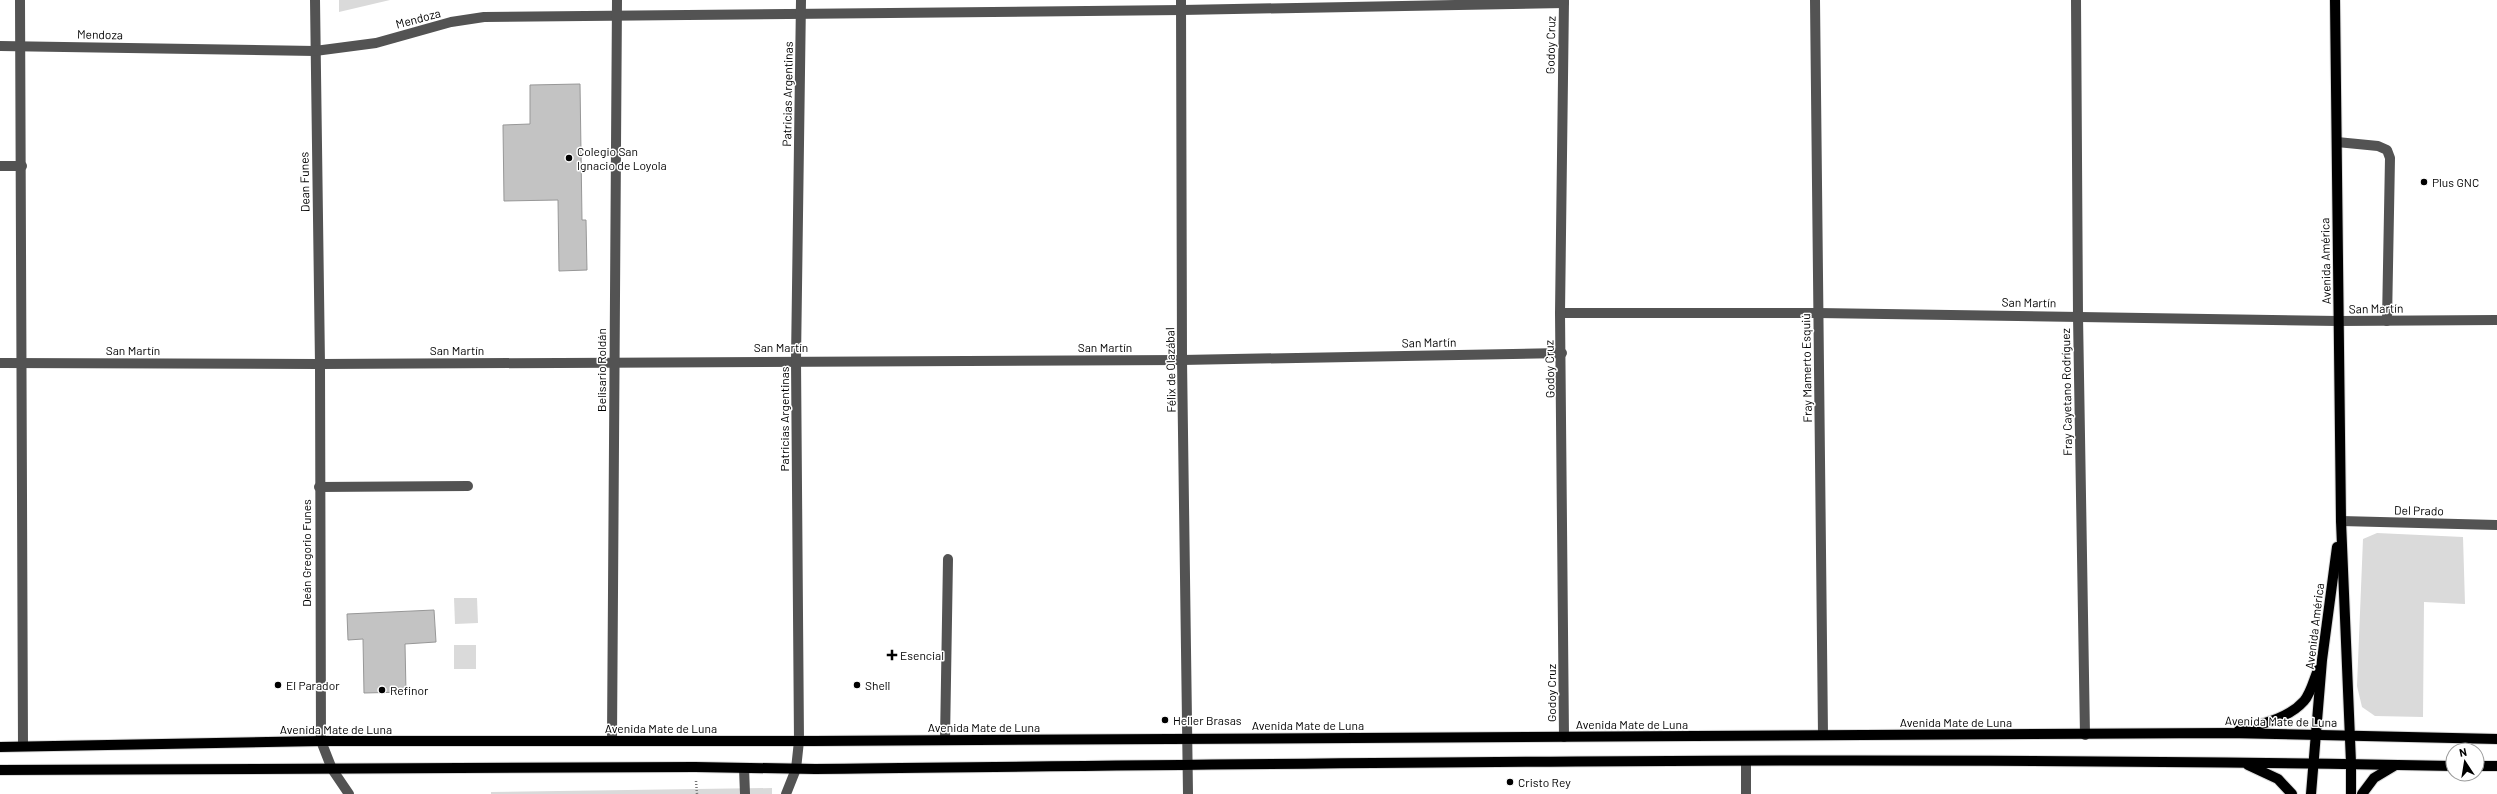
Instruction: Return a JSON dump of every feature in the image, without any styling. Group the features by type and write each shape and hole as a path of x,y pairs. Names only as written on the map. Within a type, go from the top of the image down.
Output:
{"main road":[{"name":"Avenida América","path":"2335,0 2341,521 2351,794"},
{"name":"Avenida América","path":"2311,794 2322,660 2341,521"},
{"path":"2228,733 2277,718 2293,709 2304,700 2322,660"},
{"name":"Avenida Mate de Luna","path":"0,747 321,741 799,741 2228,733 2497,739"},
{"path":"0,770 796,769 1746,761 2233,762 2445,766"},
{"path":"2233,762 2266,772 2278,779 2292,794"},
{"path":"2362,794 2374,778 2396,764"},
{"path":"2485,766 2497,766"}],"street":[{"path":"20,0 22,166 23,746"},
{"name":"Dean Funes","path":"315,0 320,364"},
{"name":"Belisario Roldán","path":"612,740 617,0"},
{"name":"Patricias Argentinas","path":"786,794 796,769 799,741 796,360 800,0"},
{"name":"Fray Mamerto Esquiú","path":"1815,0 1823,735"},
{"name":"Fray Cayetano Rodríguez","path":"2076,0 2078,316 2085,735"},
{"name":"Mendoza","path":"0,46 315,51 376,43 451,22 484,17 800,14 1181,5 1564,1"},
{"name":"Godoy Cruz","path":"1564,1 1560,313 1562,353 1564,737"},
{"name":"Félix de Olazábal","path":"1181,5 1182,360 1188,794"},
{"path":"2336,142 2378,146 2387,150 2390,158 2387,321"},
{"path":"0,166 22,166"},
{"name":"San Martín","path":"1560,313 1818,313 2338,321 2497,320"},
{"name":"San Martín","path":"0,363 320,364 796,360 1182,360 1562,353"},
{"name":"Deán Gregorio Funes","path":"320,364 319,487 321,741"},
{"path":"319,487 468,486"},
{"name":"Del Prado","path":"2341,521 2497,525"},
{"path":"945,740 948,559"},
{"path":"321,741 332,769 349,794"},
{"path":"1746,761 1746,794"},
{"path":"744,768 745,794"}],"shaded area":[{"path":"339,0 390,0 339,12"},
{"path":"2377,533 2463,537 2465,604 2424,602 2423,717 2375,716 2362,707 2357,686 2363,539"},
{"path":"454,598 477,598 478,623 455,624"},
{"path":"454,645 476,645 476,669 454,669"},
{"path":"772,788 772,794 491,794 491,792"}],"building":[{"path":"580,84 582,220 586,220 587,270 559,271 558,200 504,201 503,125 530,124 530,85"},
{"path":"434,610 436,642 405,644 406,692 364,693 363,639 348,640 347,614"}],"place":[{"name":"Colegio San Ignacio de Loyola","path":"569,158"},
{"name":"Plus GNC","path":"2424,182"},
{"name":"Esencial","path":"892,655"},
{"name":"El Parador","path":"278,685"},
{"name":"Shell","path":"857,685"},
{"name":"Refinor","path":"382,690"},
{"name":"Heller Brasas","path":"1165,720"},
{"name":"Cristo Rey","path":"1510,782"}]}
